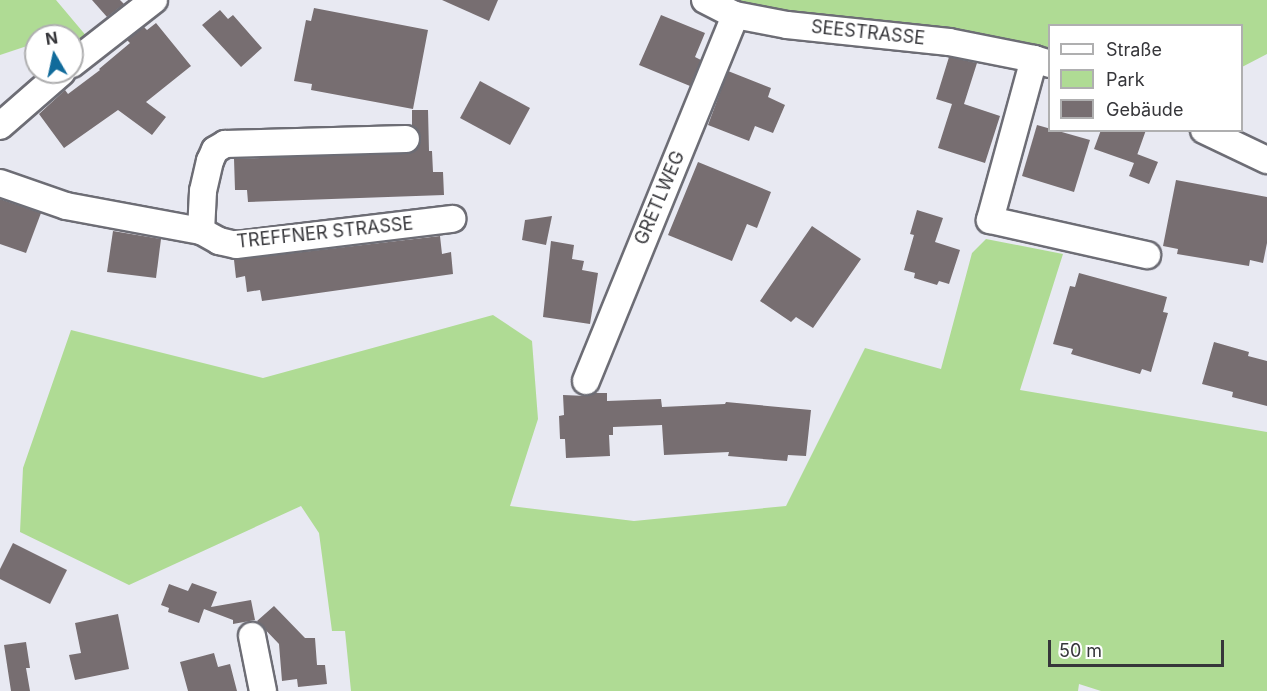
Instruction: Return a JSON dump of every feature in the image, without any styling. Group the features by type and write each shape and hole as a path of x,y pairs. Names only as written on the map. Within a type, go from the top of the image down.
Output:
{"street":[{"path":"84,55 154,0"},
{"name":"SEESTRASSE","path":"705,0 735,15 787,25 949,42 1042,62 990,220 1147,255"},
{"name":"GRETLWEG","path":"586,381 604,332 735,15"},
{"path":"0,126 48,84"},
{"path":"1208,132 1267,160"},
{"path":"201,231 203,191 210,161 215,150 225,144 406,139"},
{"name":"TREFFNER STRASSE","path":"0,183 56,203 98,214 201,231 219,241 236,244 452,219"},
{"path":"252,636 263,691"}],"green space":[{"path":"0,0 56,0 76,24 24,24 24,47 0,55"},
{"path":"727,0 1267,0 1267,54 1243,66 1243,24 1048,24 1048,56 788,15"},
{"path":"986,239 1063,254 1020,390 1267,432 1267,691 1101,691 1079,684 1078,691 351,691 345,631 332,631 319,533 301,506 129,585 20,532 23,468 71,330 263,378 493,315 532,341 538,419 510,506 634,521 786,506 865,348 941,369 972,253"}],"building":[{"path":"92,0 120,0 124,4 107,17"},
{"path":"442,0 498,0 489,21"},
{"path":"314,8 428,30 413,109 311,90 312,84 294,81 306,20 311,21"},
{"path":"220,10 228,19 233,15 262,48 241,67 202,25"},
{"path":"661,15 705,33 695,57 701,60 690,86 639,65"},
{"path":"156,23 191,66 146,102 166,117 152,135 118,110 64,148 39,114 65,90 68,94 84,84 130,43 127,40 144,27 147,30"},
{"path":"949,57 977,63 964,104 1000,116 985,163 938,148 952,104 936,99"},
{"path":"728,71 771,88 768,97 785,105 773,133 755,126 749,141 708,125"},
{"path":"480,81 530,108 510,145 460,118"},
{"path":"412,110 428,110 429,151 432,151 433,172 443,172 444,195 248,202 247,190 235,190 234,159 413,152 419,146 421,138 412,125"},
{"path":"1037,125 1048,128 1048,132 1062,132 1090,140 1074,192 1022,176"},
{"path":"1100,132 1145,132 1137,154 1158,162 1149,184 1129,176 1134,163 1094,149"},
{"path":"698,162 771,192 757,228 747,224 732,261 668,235"},
{"path":"1176,180 1267,197 1267,243 1263,263 1250,260 1249,266 1177,254 1178,249 1163,246"},
{"path":"0,199 41,213 26,253 0,244"},
{"path":"917,210 943,218 935,242 960,250 949,284 939,281 937,285 914,278 915,273 904,270 914,235 910,234"},
{"path":"552,216 546,245 522,240 525,220"},
{"path":"812,226 861,259 813,328 796,317 791,322 760,301"},
{"path":"113,231 161,239 156,278 107,272"},
{"path":"440,236 442,254 451,252 453,274 262,301 260,290 247,292 245,276 236,278 234,260"},
{"path":"551,241 574,245 572,259 584,261 582,270 598,273 590,324 543,317"},
{"path":"1079,273 1167,297 1163,312 1168,313 1151,372 1142,369 1140,374 1071,354 1073,349 1053,344 1070,286 1075,287"},
{"path":"1214,342 1249,352 1248,356 1267,361 1267,406 1232,397 1233,392 1202,384"},
{"path":"594,393 607,393 607,401 661,399 662,407 725,404 726,402 811,410 806,456 788,455 787,461 728,456 729,452 664,455 662,425 613,427 613,435 609,435 610,456 566,458 565,439 560,439 559,416 564,415 563,395 587,396"},
{"path":"13,543 67,570 50,604 0,579 0,569"},
{"path":"192,583 217,592 211,607 251,600 255,620 233,624 233,620 204,609 199,623 168,612 169,608 161,605 169,584 188,591"},
{"path":"274,606 305,638 315,638 317,665 325,665 327,684 298,687 297,679 282,681 279,644 257,621"},
{"path":"118,614 129,669 75,680 69,655 81,653 75,623"},
{"path":"26,642 30,668 26,668 30,691 11,691 4,645"},
{"path":"214,653 218,667 230,664 237,691 188,691 180,662"}]}
